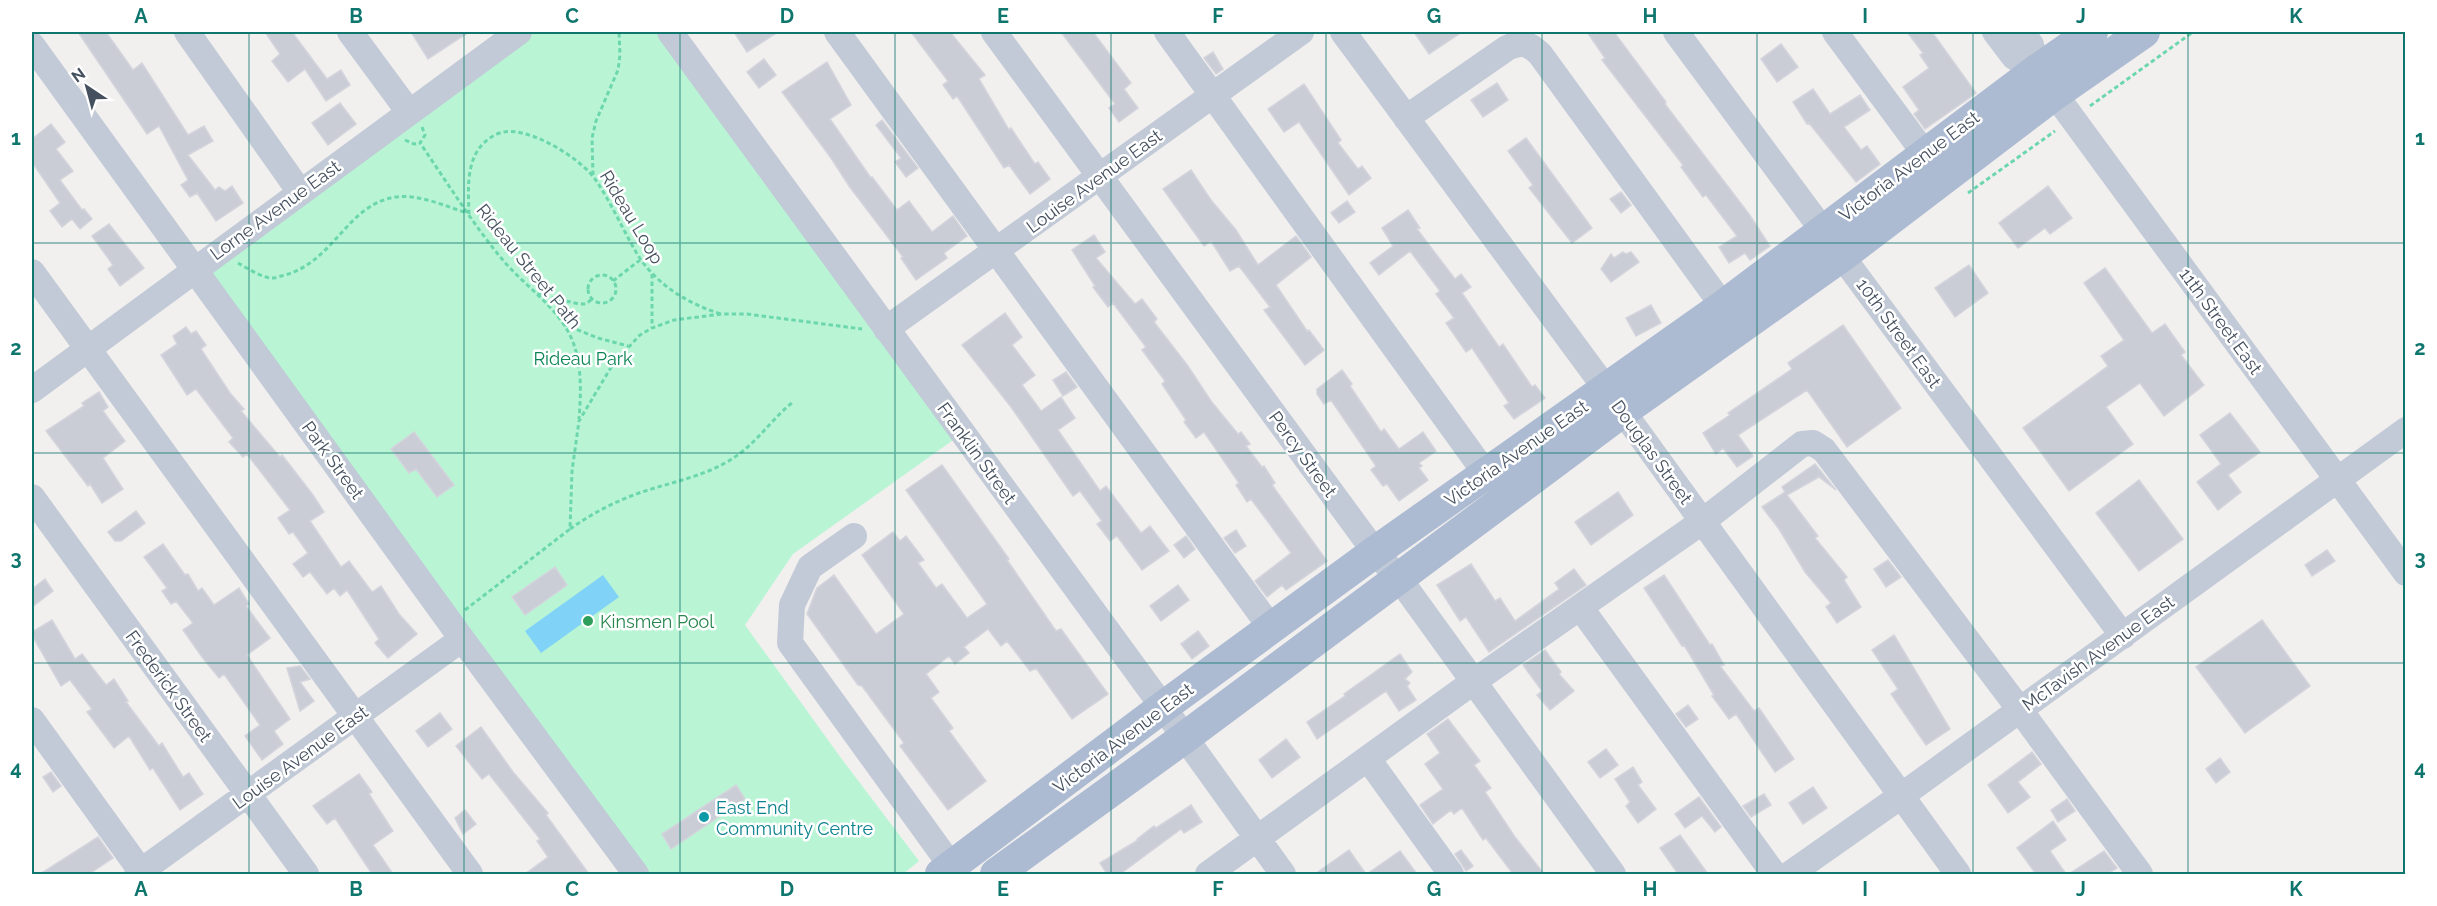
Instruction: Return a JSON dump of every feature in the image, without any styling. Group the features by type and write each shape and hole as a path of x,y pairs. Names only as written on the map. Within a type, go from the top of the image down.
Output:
{"main road":[{"name":"Victoria Avenue East","path":"950,872 1163,707 1486,474 1614,401 1842,256 2046,82 2092,32"},
{"name":"Victoria Avenue East","path":"996,874 1184,738 1398,577 1614,401 1723,306 1925,154 2046,82 2144,32"}],"street":[{"path":"187,32 300,192"},
{"path":"351,32 409,112"},
{"name":"Franklin Street","path":"670,32 1283,874"},
{"path":"837,32 1270,628"},
{"name":"Percy Street","path":"994,32 1376,552 1398,577 1614,874"},
{"path":"1167,32 1486,474"},
{"name":"Louise Avenue East","path":"886,329 1301,32"},
{"name":"Douglas Street","path":"1342,32 1703,521 1958,874"},
{"name":"10th Street East","path":"1676,32 2123,636"},
{"path":"1835,32 1925,154"},
{"name":"11th Street East","path":"1995,32 2014,57 2046,82"},
{"name":"11th Street East","path":"2022,32 2031,45 2046,82 2406,573"},
{"name":"Lorne Avenue East","path":"32,390 512,34"},
{"path":"1406,118 1507,48 1518,43 1529,44 1540,54 1723,306"},
{"name":"Park Street","path":"32,45 456,631 636,874"},
{"path":"32,273 470,874"},
{"name":"McTavish Avenue East","path":"1790,874 1902,796 2406,430"},
{"path":"1208,874 1473,682 1703,521 1802,444 1813,443 1824,450 2140,874"},
{"name":"Frederick Street","path":"32,497 306,874"},
{"path":"854,536 810,567 792,605 790,643 950,872"},
{"path":"1580,607 1774,874"},
{"name":"Louise Avenue East","path":"140,874 355,717 456,631"},
{"path":"32,720 140,874"},
{"path":"1368,759 1451,874"}],"path":[{"path":"594,177 592,138 596,121 618,70 619,32"},
{"name":"Rideau Street Path","path":"409,112 424,132 425,135 420,143 503,261 536,294 569,333 577,357 580,377 579,421 572,471 570,529"},
{"name":"Rideau Loop","path":"469,214 469,171 479,148 489,138 512,130 555,145 594,177 640,260 652,274 652,328"},
{"path":"216,253 271,278 300,271 325,252 351,222 373,204 394,197 407,196 469,214"},
{"path":"613,281 640,260"},
{"path":"601,274 613,281 616,290 612,298 600,303 592,299 588,286 592,278 601,274"},
{"path":"652,274 677,294 722,314"},
{"path":"536,294 579,304 586,304 592,299"},
{"path":"579,421 607,374 629,346 652,328 674,320 722,314 747,314 866,329 886,329"},
{"path":"561,323 598,338 629,346"},
{"path":"456,631 570,529 614,502 687,480 723,465 752,445 779,413 793,402"}],"green space":[{"name":"Rideau Park","path":"519,32 670,32 963,433 793,554 745,625 919,861 903,874 636,874 195,268"}],"water":[{"path":"603,575 619,597 541,653 525,631"}],"building":[{"path":"78,32 106,32 133,70 142,63 188,135 204,126 213,141 188,155 215,190 219,187 225,191 232,186 243,203 216,221 197,193 190,197 181,185 188,180 159,126 147,134"},
{"path":"265,32 292,32 327,79 341,70 350,85 326,101 305,69 288,82 272,61 280,54"},
{"path":"411,32 469,32 428,59"},
{"path":"734,32 778,32 747,52"},
{"path":"911,32 950,32 985,75 979,79 1009,130 1011,128 1035,164 1038,162 1050,179 1030,194 1009,165 1004,168 957,96 953,99 943,85 948,81"},
{"path":"1061,32 1093,32 1131,83 1124,89 1138,108 1119,122 1109,108 1115,104"},
{"path":"1414,32 1462,32 1429,54"},
{"path":"1587,32 1614,32 1666,102 1665,104 1749,214 1770,246 1750,260 1745,253 1729,263 1719,247 1737,236 1706,195 1703,197 1681,167 1683,165 1602,60 1605,58"},
{"path":"1907,32 1932,32 1976,93 1925,129 1914,114 1919,110 1903,87 1929,68 1920,55 1923,53"},
{"path":"1781,44 1798,67 1777,82 1761,59"},
{"path":"1213,52 1223,69 1216,74 1204,58"},
{"path":"764,59 776,75 759,88 747,72"},
{"path":"827,62 851,105 830,119 871,178 897,210 909,201 932,232 953,216 967,236 944,253 947,258 916,280 901,258 903,257 782,92"},
{"path":"1497,83 1508,100 1483,117 1471,100"},
{"path":"1304,84 1341,140 1338,143 1358,169 1362,166 1371,178 1349,195 1299,122 1284,132 1268,109"},
{"path":"1813,89 1830,114 1860,95 1870,110 1844,127 1861,150 1867,146 1880,164 1856,182 1809,123 1807,124 1793,102"},
{"path":"340,103 356,124 328,145 312,123"},
{"path":"882,120 918,168 906,177 895,162 901,158 876,125"},
{"path":"51,124 65,142 56,149 73,171 60,180 82,210 84,209 92,219 80,229 72,219 62,227 50,211 60,203 32,162 32,139"},
{"path":"1526,138 1592,228 1572,243 1529,188 1533,185 1508,151"},
{"path":"1191,170 1211,200 1236,230 1258,265 1296,236 1311,257 1276,285 1307,331 1309,330 1324,350 1305,365 1264,310 1270,307 1239,266 1230,271 1211,241 1204,246 1163,189"},
{"path":"2048,186 2072,218 2050,234 2045,228 2018,248 1999,223"},
{"path":"1621,192 1631,205 1621,213 1610,199"},
{"path":"1347,201 1355,212 1339,223 1331,213"},
{"path":"1408,210 1420,228 1417,229 1455,279 1461,274 1471,287 1462,293 1499,347 1503,344 1532,387 1535,385 1545,398 1514,419 1504,406 1509,403 1472,348 1466,352 1446,323 1454,318 1436,294 1440,291 1410,251 1379,275 1370,263 1393,246 1382,228"},
{"path":"109,224 144,268 120,286 108,269 113,265 92,236"},
{"path":"1094,235 1105,252 1096,258 1135,304 1142,299 1157,319 1154,322 1188,366 1211,401 1238,434 1241,432 1250,444 1246,446 1262,467 1264,466 1275,483 1272,485 1327,561 1286,590 1282,585 1267,597 1255,581 1291,553 1251,499 1247,502 1236,485 1239,483 1204,432 1196,438 1184,422 1186,420 1162,384 1165,381 1142,350 1146,347 1113,303 1108,307 1093,287 1095,286 1072,250"},
{"path":"1623,252 1626,254 1631,252 1639,262 1611,282 1601,269 1611,254 1614,258"},
{"path":"1969,265 1988,293 1955,317 1935,288"},
{"path":"2105,268 2152,333 2165,324 2185,352 2181,355 2204,385 2164,416 2140,383 2106,407 2133,444 2069,491 2023,428 2108,366 2101,356 2124,340 2084,283"},
{"path":"1651,305 1661,323 1636,336 1626,318"},
{"path":"1005,313 1022,337 1012,345 1035,375 1022,385 1041,411 1061,397 1075,418 1058,430 1100,491 1106,486 1141,533 1150,526 1169,551 1142,570 1117,536 1110,541 1097,524 1102,521 1080,491 1073,496 1011,407 962,345"},
{"path":"1843,325 1901,408 1847,447 1807,390 1738,435 1753,456 1737,467 1723,448 1716,454 1703,433 1792,369 1788,363"},
{"path":"186,327 191,334 196,331 206,345 201,349 230,393 244,409 241,411 280,457 282,455 324,512 310,521 341,567 349,561 372,592 381,586 399,614 417,634 388,658 375,643 379,639 347,590 340,596 334,588 327,594 310,572 303,577 293,564 308,553 293,532 289,534 278,518 290,510 247,454 243,457 229,442 233,438 196,389 187,395 161,355 177,344 173,336"},
{"path":"1342,370 1381,432 1384,429 1399,449 1423,432 1436,451 1419,463 1422,466 1419,468 1428,480 1399,501 1387,484 1383,486 1371,470 1376,466 1331,400 1324,404 1317,394 1317,389"},
{"path":"1066,372 1077,387 1063,396 1053,380"},
{"path":"99,392 108,407 103,411 125,441 103,458 123,489 102,503 90,484 88,486 46,431 84,406 82,403"},
{"path":"2230,413 2260,452 2228,475 2241,492 2218,510 2197,482 2221,464 2200,435"},
{"path":"414,432 454,485 437,497 416,469 409,473 391,449"},
{"path":"1815,464 1836,490 1819,477 1787,495 1818,536 1815,538 1847,577 1844,580 1861,607 1837,623 1826,607 1831,603 1805,572 1779,529 1762,507 1785,492 1782,487"},
{"path":"942,465 1009,559 1007,560 1056,631 1061,629 1108,694 1072,719 1036,668 1030,671 1007,641 1001,646 988,629 964,647 969,653 955,664 949,656 926,674 939,692 931,698 953,728 949,731 986,781 948,810 900,746 904,743 862,686 858,685 807,614 817,588 834,575 876,634 904,614 862,555 893,532 900,541 906,536 924,560 918,563 936,588 942,584 967,618 987,604 906,490"},
{"path":"2139,480 2183,539 2139,571 2096,513"},
{"path":"1618,492 1633,515 1591,545 1575,522"},
{"path":"136,511 145,523 121,541 115,541 108,532"},
{"path":"1236,530 1246,546 1235,553 1224,538"},
{"path":"1186,536 1195,549 1184,558 1174,545"},
{"path":"163,544 185,575 188,574 198,591 202,588 214,605 239,588 249,604 246,606 270,638 247,655 290,719 274,731 283,744 262,760 245,736 260,725 224,674 219,678 183,630 193,623 176,601 171,604 162,591 167,588 144,557"},
{"path":"2327,550 2335,561 2312,576 2305,565"},
{"path":"1888,560 1901,577 1886,587 1874,569"},
{"path":"1471,564 1495,601 1500,598 1515,621 1559,589 1555,583 1574,569 1586,585 1489,652 1466,617 1460,621 1437,585"},
{"path":"555,567 567,585 525,615 512,597"},
{"path":"1664,575 1710,645 1712,644 1724,665 1720,666 1754,711 1759,708 1794,759 1775,772 1736,714 1729,719 1712,696 1714,695 1684,645 1682,646 1644,588"},
{"path":"45,579 53,591 32,607 32,589"},
{"path":"1178,585 1189,600 1161,621 1150,606"},
{"path":"52,620 75,659 82,654 106,685 114,679 128,701 126,702 159,746 162,743 183,777 189,773 203,794 180,810 153,768 150,770 129,736 114,748 87,712 92,709 70,680 61,686 32,635 32,632"},
{"path":"2262,620 2310,686 2245,733 2196,667"},
{"path":"1198,631 1209,646 1192,659 1181,644"},
{"path":"1894,635 1950,729 1926,745 1891,694 1898,689 1872,650"},
{"path":"1545,650 1561,672 1559,674 1574,691 1550,710 1537,695 1542,691 1523,665"},
{"path":"1400,654 1412,672 1405,679 1410,683 1407,686 1416,700 1399,711 1386,691 1317,739 1307,722"},
{"path":"300,666 310,679 300,682 314,701 300,711 287,668"},
{"path":"1688,705 1698,719 1686,727 1676,714"},
{"path":"440,713 452,729 428,747 416,731"},
{"path":"1448,719 1480,761 1474,765 1491,788 1485,792 1515,837 1544,874 1513,874 1486,838 1483,840 1462,808 1454,814 1451,810 1433,824 1420,805 1443,789 1425,764 1440,753 1427,734"},
{"path":"481,727 513,772 548,813 546,815 589,874 525,874 548,857 537,841 540,839 489,774 482,779 456,746"},
{"path":"1286,739 1300,757 1272,778 1259,760"},
{"path":"1606,749 1618,765 1600,778 1588,762"},
{"path":"2032,752 2041,764 2018,782 2030,797 2008,813 1988,785"},
{"path":"2220,758 2230,772 2216,783 2206,769"},
{"path":"1633,767 1642,782 1638,785 1656,809 1638,823 1626,806 1630,802 1615,779"},
{"path":"51,772 61,786 53,792 43,777"},
{"path":"359,774 372,792 369,794 393,831 373,845 393,874 372,874 335,818 327,824 313,806"},
{"name":"East End Community Centre","path":"736,785 745,799 671,849 662,834"},
{"path":"1813,787 1827,808 1803,824 1789,803"},
{"path":"1764,794 1771,805 1751,817 1743,806"},
{"path":"1699,797 1721,827 1715,832 1702,816 1685,828 1675,814"},
{"path":"2067,799 2075,811 2058,822 2051,810"},
{"path":"1191,805 1202,822 1184,833 1181,829 1120,874 1107,874 1100,863 1138,840 1154,826 1156,828"},
{"path":"465,810 476,824 463,834 455,818"},
{"path":"2053,821 2066,840 2050,851 2066,874 2036,874 2017,848"},
{"path":"1680,835 1708,874 1678,874 1660,848"},
{"path":"98,837 113,858 89,874 40,874"},
{"path":"1349,850 1366,874 1315,874"},
{"path":"1461,850 1473,866 1466,871 1455,854"},
{"path":"1400,851 1417,874 1367,874"},
{"path":"2104,851 2117,868 2107,874 2069,874"}],"place":[{"name":"Kinsmen Pool","path":"588,621"},
{"name":"East End Community Centre","path":"704,817"}]}
